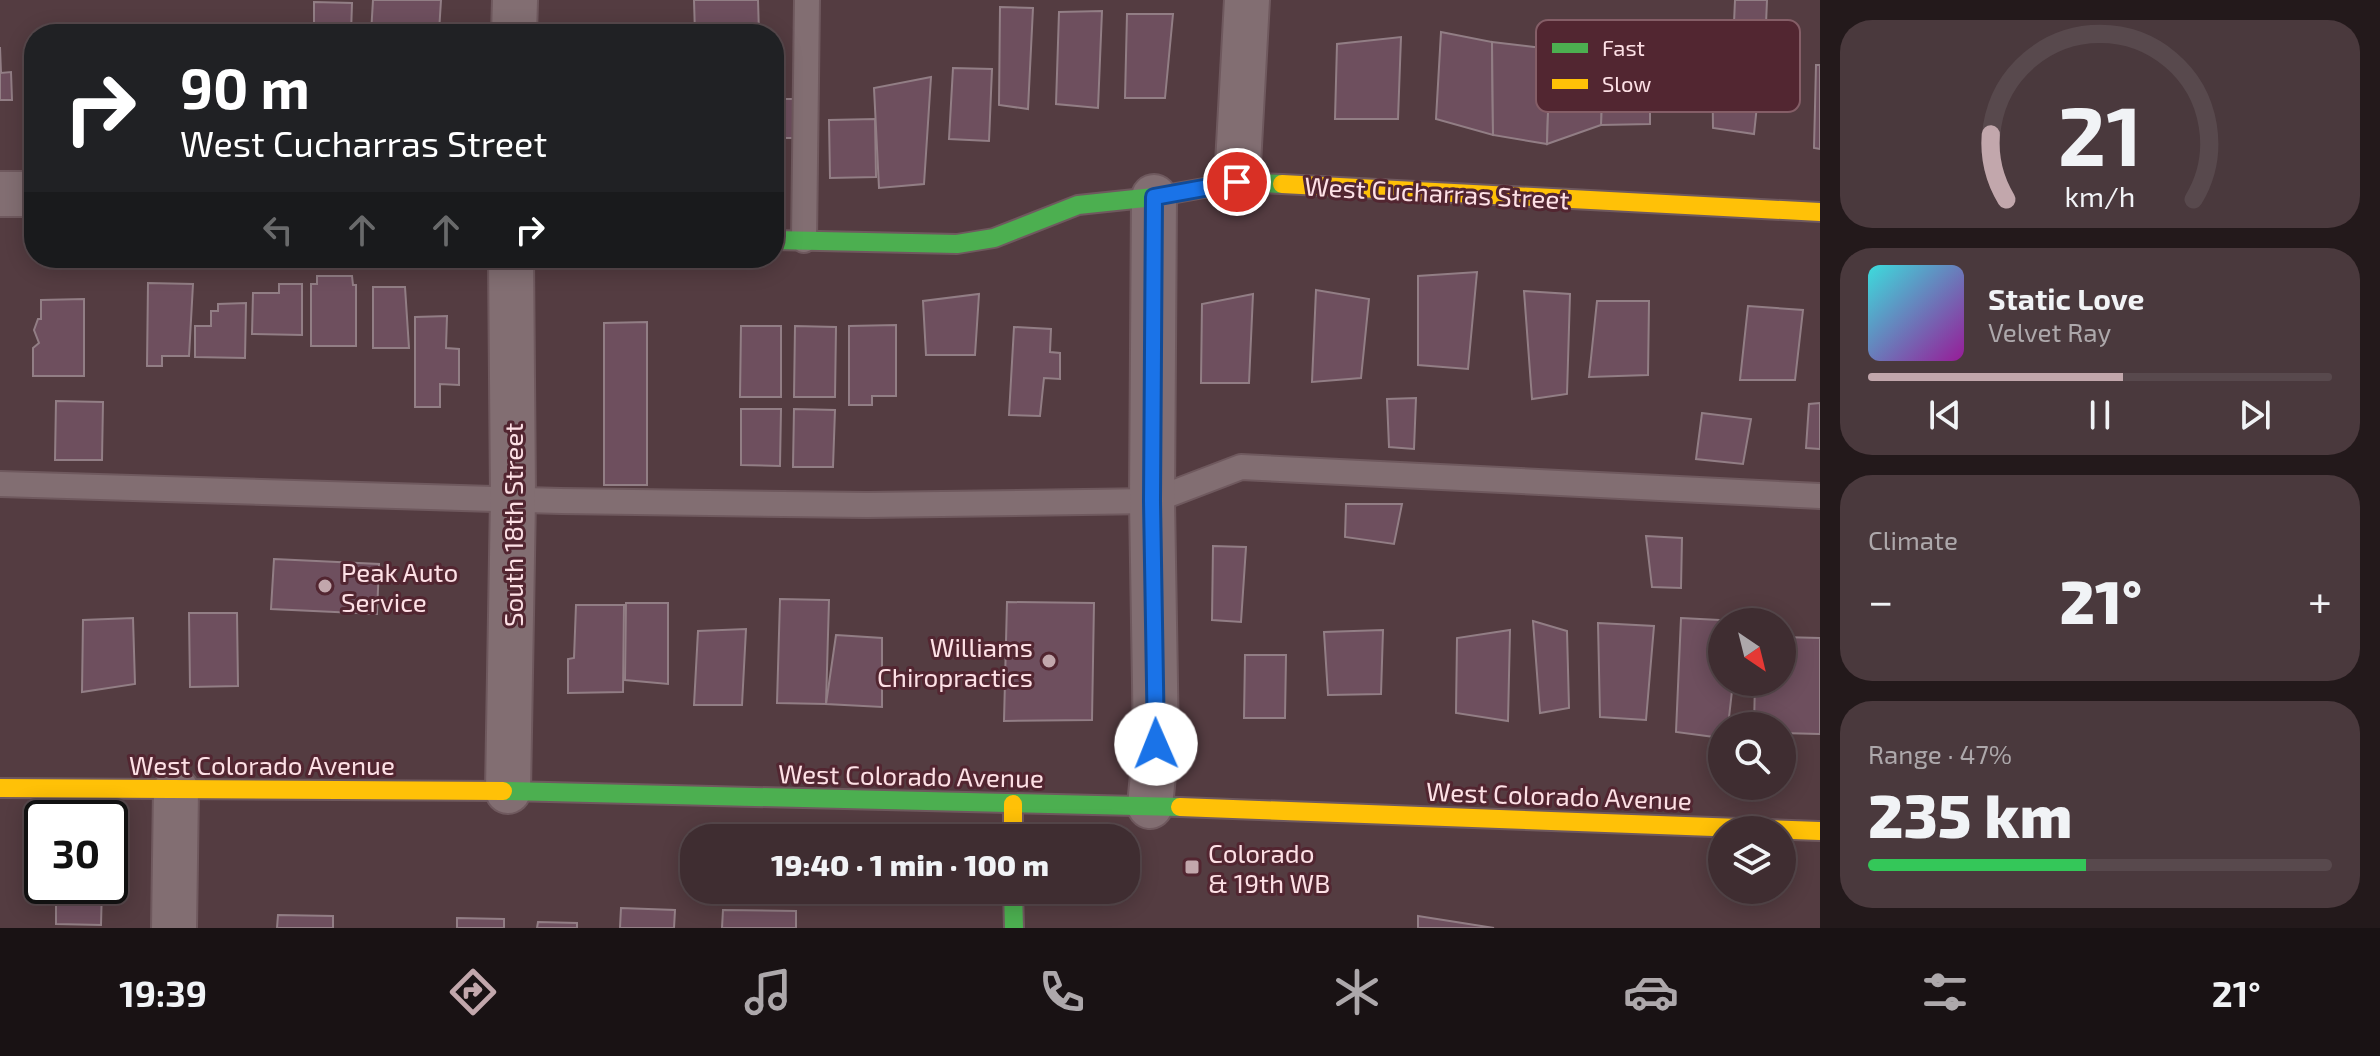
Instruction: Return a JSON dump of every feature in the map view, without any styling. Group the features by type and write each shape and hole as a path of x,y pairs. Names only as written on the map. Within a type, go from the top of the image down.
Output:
{"main road":[{"name":"West Cucharras Street","path":"784,240 957,244 994,238 1078,205 1154,197 1237,182 1820,212"},
{"name":"West Colorado Avenue","path":"0,788 508,791 1150,806 1820,831"},
{"path":"1013,804 1013,824"},
{"path":"1013,904 1014,928"}],"street":[{"path":"514,24 515,0"},
{"path":"1237,182 1247,0"},
{"path":"0,194 24,194"},
{"path":"1150,806 1156,744 1152,501 1154,197"},
{"name":"South 18th Street","path":"508,791 513,498 511,268"},
{"path":"174,928 176,790"}],"lane":[{"path":"804,240 807,0"},
{"path":"0,484 867,505 1152,501 1241,467 1820,496"}],"building":[{"path":"373,0 441,0 440,24 372,24"},
{"path":"694,0 758,0 759,24 695,24"},
{"path":"1735,0 1767,0 1766,20 1734,20"},
{"path":"314,2 352,3 351,24 314,24"},
{"path":"1000,7 1033,8 1028,109 999,105"},
{"path":"1102,11 1098,108 1056,104 1059,12"},
{"path":"1127,14 1173,14 1165,98 1125,98"},
{"path":"1441,32 1492,42 1493,135 1436,119"},
{"path":"1401,37 1398,119 1335,119 1337,44"},
{"path":"1492,42 1536,47 1536,112 1548,112 1547,144 1493,135"},
{"path":"0,47 1,73 11,72 12,100 0,100"},
{"path":"1816,65 1820,65 1820,149 1814,148"},
{"path":"953,68 992,69 989,141 949,139"},
{"path":"931,77 924,184 879,188 874,88"},
{"path":"784,99 793,99 793,138 784,138"},
{"path":"1548,112 1601,112 1601,125 1547,144"},
{"path":"1601,112 1650,112 1650,124 1601,125"},
{"path":"1713,112 1756,112 1754,134 1713,128"},
{"path":"875,119 876,177 830,178 829,120"},
{"path":"1477,272 1468,369 1418,365 1418,276"},
{"path":"317,276 352,276 353,285 356,285 356,346 311,346 311,284 317,284"},
{"path":"148,283 193,284 189,356 162,356 162,366 147,366"},
{"path":"279,284 302,284 302,335 252,334 253,293 279,293"},
{"path":"373,287 405,287 409,348 373,348"},
{"path":"1316,290 1369,299 1361,378 1312,382"},
{"path":"1524,291 1570,294 1567,394 1532,399"},
{"path":"979,294 975,355 926,355 923,301"},
{"path":"1253,294 1249,383 1201,383 1202,304"},
{"path":"84,299 84,376 33,376 33,348 39,343 34,330 38,319 41,319 41,300"},
{"path":"1597,301 1649,301 1648,375 1589,377"},
{"path":"246,303 245,358 195,357 195,326 211,326 211,311 218,311 218,304"},
{"path":"1748,306 1803,310 1795,380 1740,380"},
{"path":"447,316 446,348 459,349 459,385 440,384 440,407 415,407 415,317"},
{"path":"647,322 647,485 604,485 604,323"},
{"path":"896,325 896,396 872,396 872,405 849,405 849,326"},
{"path":"741,326 781,326 781,397 740,397"},
{"path":"795,326 836,327 835,397 794,397"},
{"path":"1014,327 1051,329 1050,352 1060,353 1060,379 1044,378 1040,416 1009,415"},
{"path":"1416,398 1414,449 1389,447 1387,399"},
{"path":"56,401 103,402 102,460 55,460"},
{"path":"1820,403 1820,449 1806,448 1809,404"},
{"path":"741,409 781,409 780,466 741,465"},
{"path":"794,409 835,410 833,467 793,467"},
{"path":"1702,413 1751,419 1743,464 1696,459"},
{"path":"1346,504 1402,504 1394,544 1345,537"},
{"path":"1646,536 1682,538 1681,588 1652,587"},
{"path":"1213,546 1246,547 1241,622 1212,620"},
{"name":"Peak Auto Service","path":"274,559 379,564 377,614 271,609"},
{"path":"780,599 829,600 826,704 777,703"},
{"name":"Williams Chiropractics","path":"1007,602 1094,603 1092,720 1004,721"},
{"path":"626,603 668,603 668,684 625,680"},
{"path":"576,605 624,605 623,692 568,693 568,659 574,658"},
{"path":"189,613 237,613 238,686 190,687"},
{"path":"133,618 135,684 82,692 83,620"},
{"path":"1681,618 1708,619 1708,696 1731,696 1730,712 1708,712 1708,736 1676,732"},
{"path":"1533,621 1567,631 1569,708 1540,713"},
{"path":"1598,623 1654,626 1646,720 1600,717"},
{"path":"746,629 742,705 694,705 698,631"},
{"path":"1383,630 1381,694 1328,695 1324,632"},
{"path":"1510,630 1508,721 1456,713 1457,638"},
{"path":"836,635 882,638 882,707 826,704"},
{"path":"1796,637 1820,638 1820,734 1796,733 1796,712 1754,712 1755,696 1796,696"},
{"path":"1245,655 1286,655 1285,718 1244,718"},
{"path":"56,904 102,904 101,925 56,924"},
{"path":"621,908 675,910 674,928 620,928"},
{"path":"723,910 796,911 796,928 722,928"},
{"path":"278,915 333,916 333,928 277,928"},
{"path":"1418,916 1494,928 1418,928"},
{"path":"457,918 504,919 504,928 457,928"},
{"path":"538,922 577,923 577,928 537,928"}],"traffic: fast":[{"path":"784,240 957,244 994,238 1078,205 1154,197 1237,182 1282,184"},
{"path":"503,791 1180,807"},
{"path":"1013,904 1014,928"}],"traffic: slow":[{"path":"1282,184 1820,212"},
{"path":"0,788 503,791"},
{"path":"1013,804 1013,824"},
{"path":"1180,807 1820,831"}],"place":[{"name":"Peak Auto Service","path":"325,586"},
{"name":"Williams Chiropractics","path":"1049,661"},
{"name":"Colorado & 19th WB","path":"1192,867"}],"route":[{"path":"1156,744 1152,501 1154,197 1237,182"}]}
